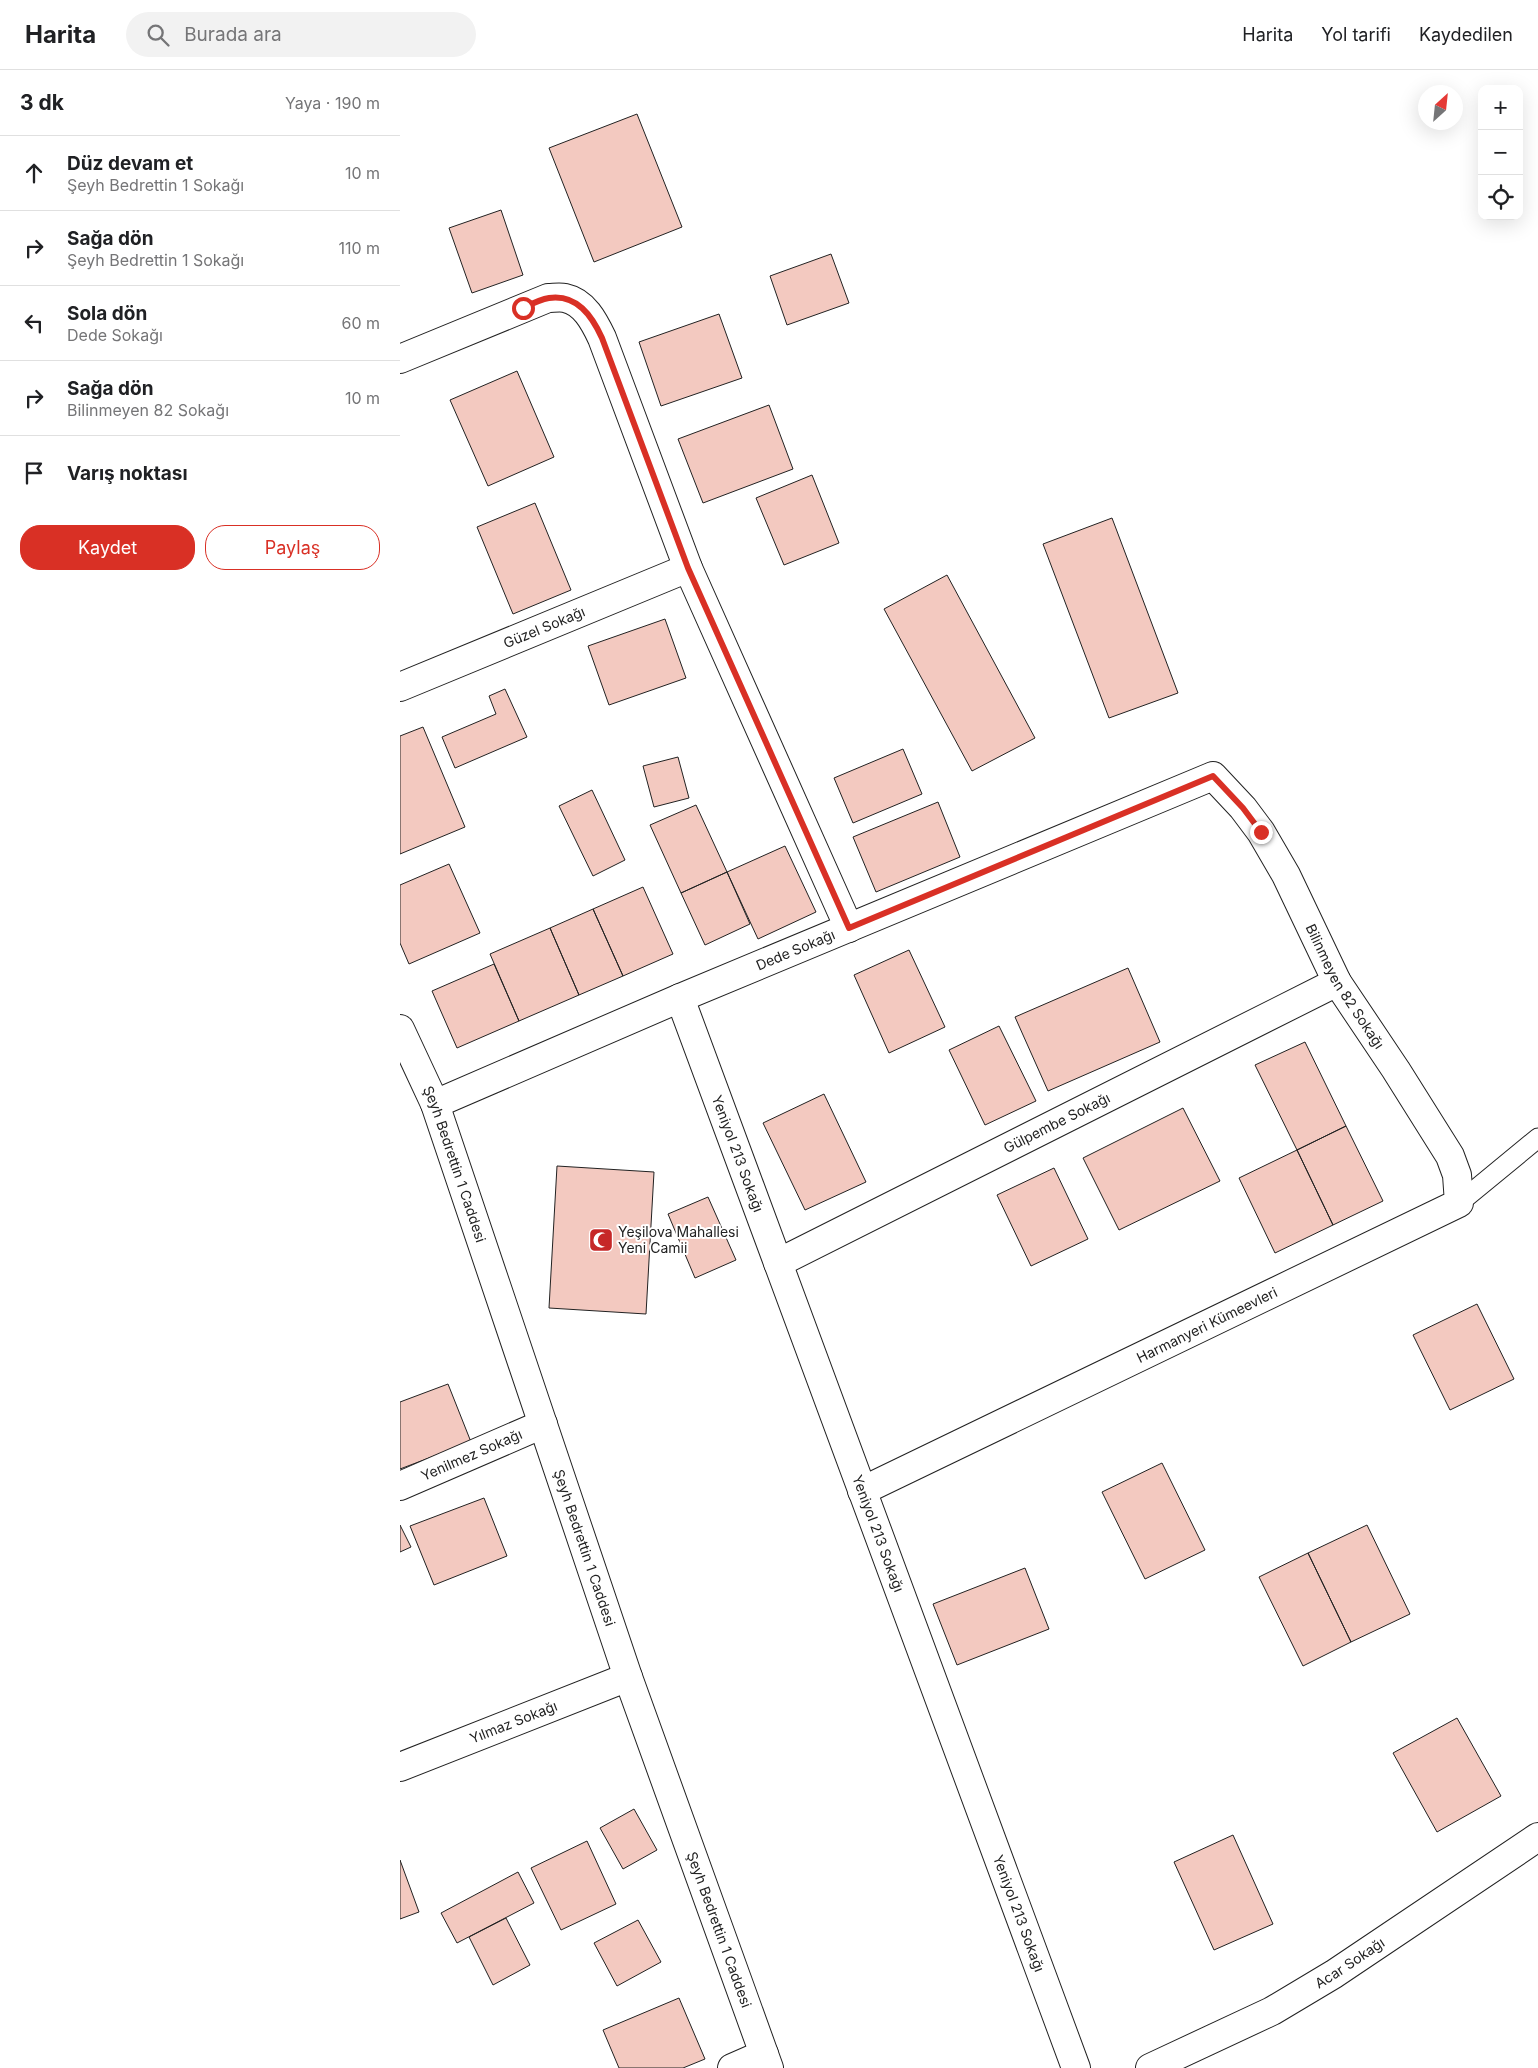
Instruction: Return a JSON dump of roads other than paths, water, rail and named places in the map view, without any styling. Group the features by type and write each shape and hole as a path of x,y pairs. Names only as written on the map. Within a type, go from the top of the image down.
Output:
{"street":[{"path":"400,359 548,298 565,298 580,306 593,318 688,568 849,928"},
{"name":"Güzel Sokağı","path":"400,687 688,568"},
{"name":"Dede Sokağı","path":"435,1104 680,998 1213,776"},
{"name":"Bilinmeyen 82 Sokağı","path":"1213,776 1243,808 1261,832 1286,875 1337,982 1396,1070 1450,1156 1457,1175 1459,1203"},
{"name":"Gülpembe Sokağı","path":"778,1263 1337,982"},
{"name":"Yeniyol 213 Sokağı","path":"680,998 1076,2068"},
{"name":"Şeyh Bedrettin 1 Caddesi","path":"400,1029 435,1104 628,1677 767,2061"},
{"name":"Harmanyeri Kümeevleri","path":"862,1491 1459,1203"},
{"name":"Yenilmez Sokağı","path":"400,1486 543,1424"},
{"name":"Yılmaz Sokağı","path":"400,1767 628,1677"},
{"name":"Acar Sokağı","path":"1150,2068 1272,2011 1334,1974 1538,1837"},
{"path":"732,2068 767,2061"}],"lane":[{"name":"Harmanyeri Kümeevleri","path":"1459,1203 1538,1138"}],"place":[{"name":"Yeşilova Mahallesi Yeni Camii","path":"601,1240"}]}
